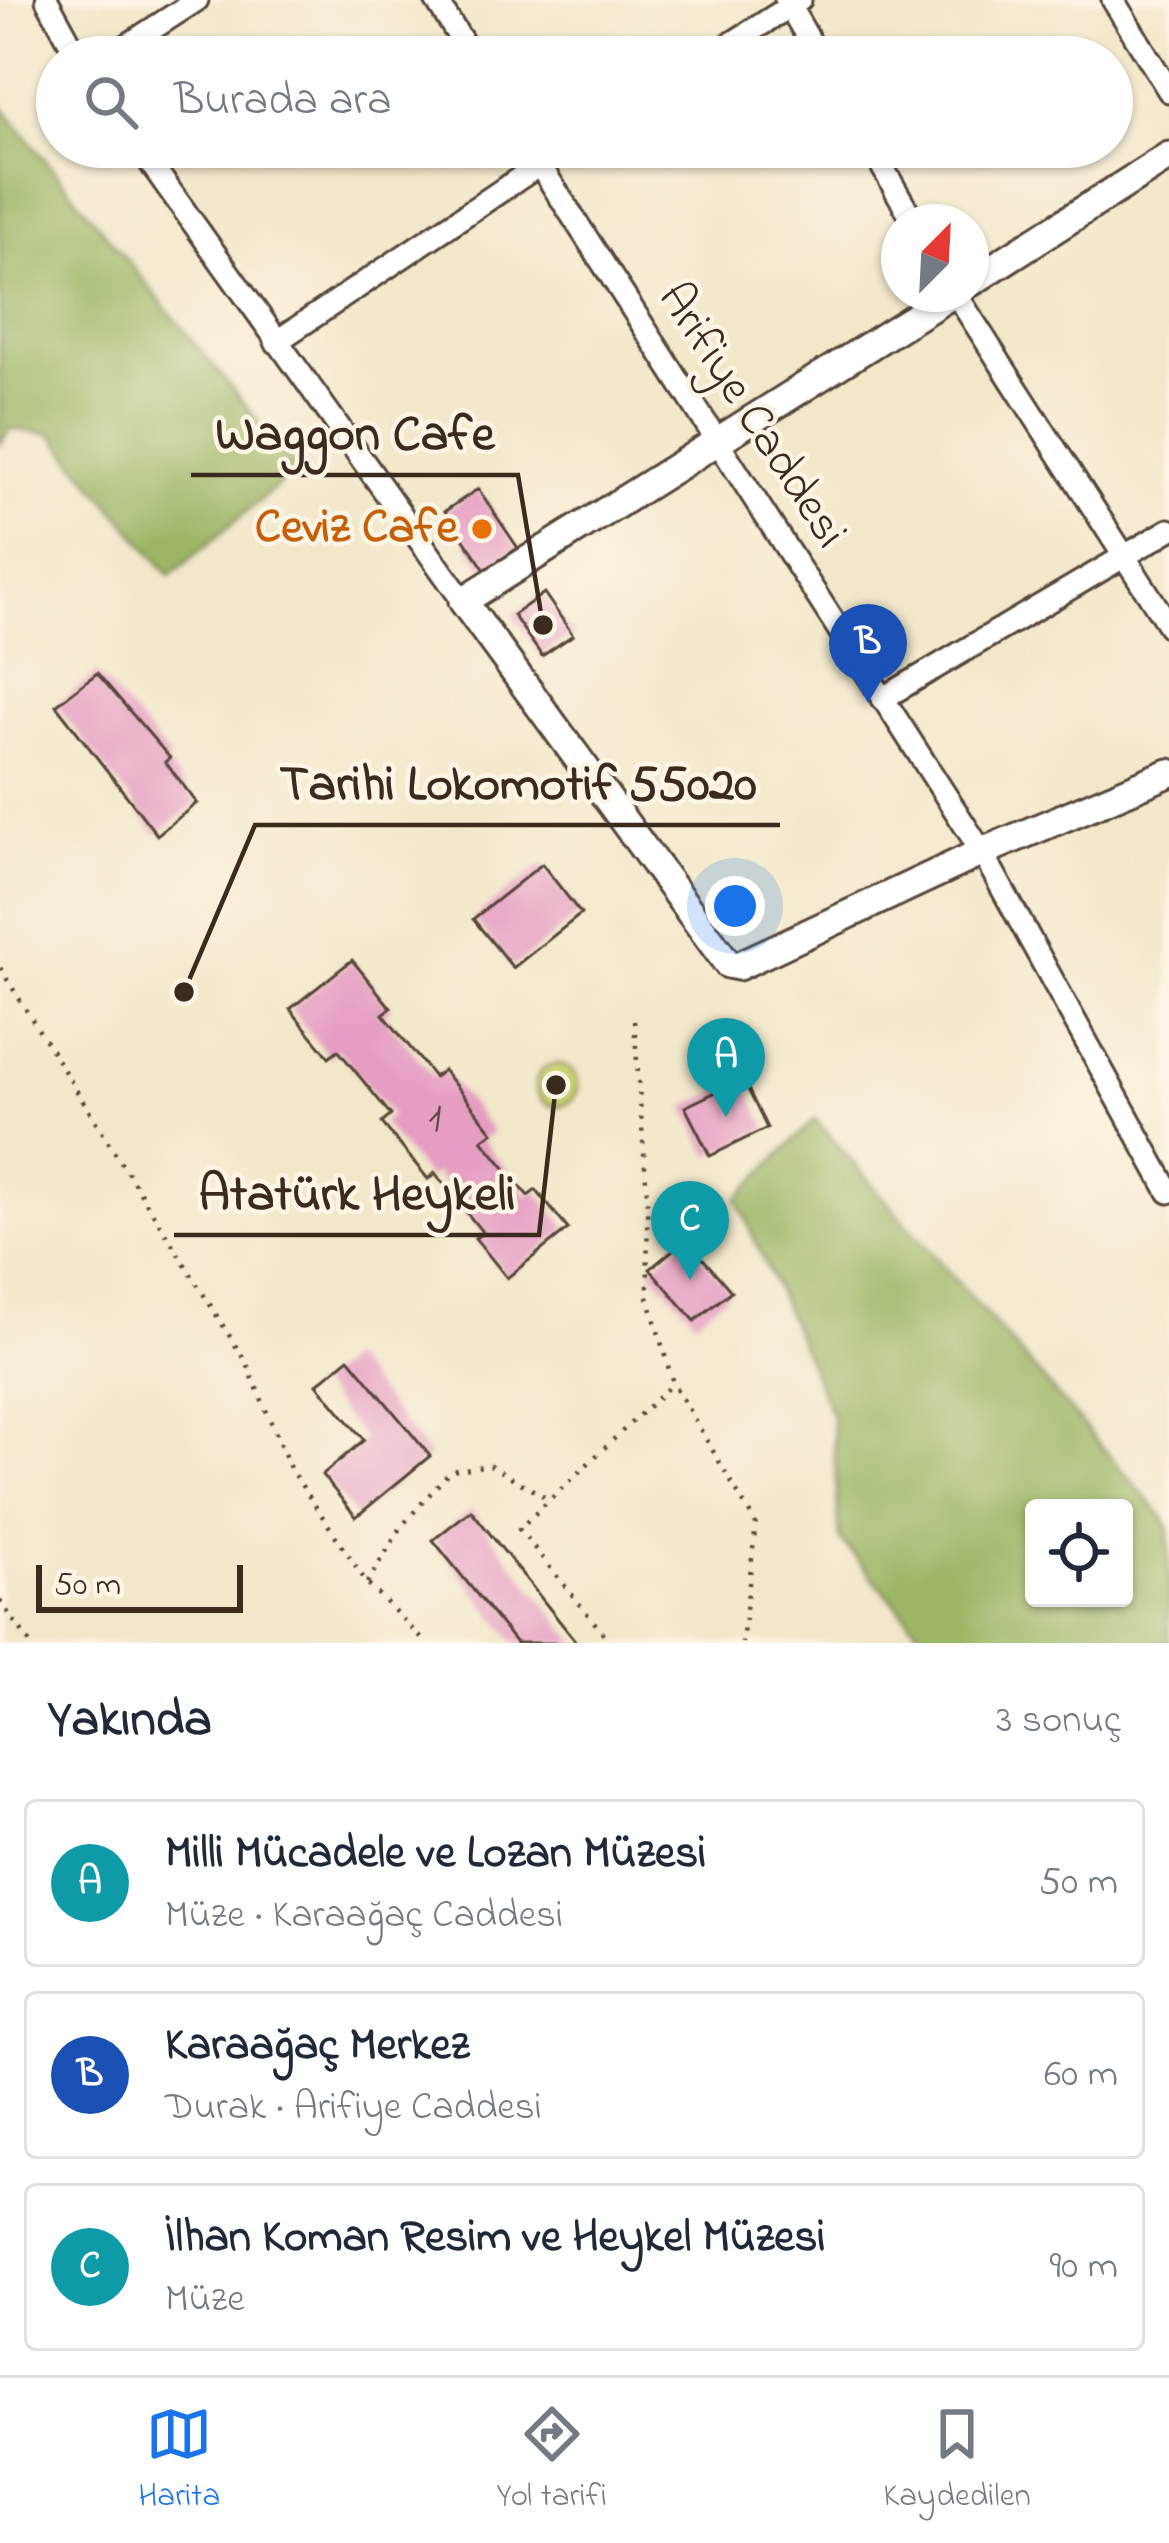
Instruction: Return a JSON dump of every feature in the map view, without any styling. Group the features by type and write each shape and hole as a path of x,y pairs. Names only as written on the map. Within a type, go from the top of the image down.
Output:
{"street":[{"path":"47,0 67,36"},
{"path":"142,36 197,0"},
{"path":"436,0 459,36"},
{"path":"1113,0 1169,91"},
{"path":"741,36 792,2 809,36"},
{"path":"989,271 1169,156"},
{"path":"154,168 728,964 738,966 982,852 1169,772"},
{"path":"276,342 516,168"},
{"name":"Arifiye Caddesi","path":"541,168 982,852 1169,1192"},
{"path":"883,168 904,204"},
{"path":"463,602 717,437 924,312"},
{"path":"966,312 1169,626"},
{"path":"882,700 1169,530"}],"path":[{"path":"0,968 247,1364 290,1468 367,1583 426,1643"},
{"path":"634,1022 647,1193 648,1298 673,1383 756,1524 742,1643"},
{"path":"611,1643 518,1529 673,1383"},
{"path":"367,1583 401,1527 450,1471 490,1465 550,1501"},
{"path":"0,1601 30,1643"}],"green space":[{"path":"0,104 36,148 36,168 52,168 297,469 170,576 52,434 10,429 0,444"},
{"path":"557,1064 572,1070 578,1085 572,1100 557,1106 542,1100 536,1085 542,1070"},
{"path":"815,1119 1162,1516 1169,1527 1169,1643 929,1643 840,1539 832,1416 737,1199"}],"building":[{"name":"Ceviz Cafe","path":"478,489 518,548 485,570 445,511"},
{"path":"544,593 573,635 542,656 513,615"},
{"path":"97,673 170,758 165,762 197,803 157,835 56,705"},
{"path":"542,864 581,914 513,968 473,919"},
{"path":"352,960 391,1008 383,1014 434,1077 443,1070 493,1132 482,1140 528,1196 536,1190 568,1229 507,1278 475,1238 483,1233 435,1173 428,1179 382,1123 391,1115 338,1050 329,1057 290,1009"},
{"path":"743,1079 767,1128 710,1156 685,1107"},
{"path":"686,1239 731,1291 695,1321 650,1269"},
{"path":"349,1358 430,1456 356,1517 322,1475 364,1440 317,1384"},
{"path":"471,1510 577,1643 516,1643 433,1540"}],"place":[{"name":"Ceviz Cafe","path":"482,529"},
{"name":"Waggon Cafe","path":"543,625"},
{"name":"Karaağaç Merkez","path":"868,703"},
{"name":"Tarihi Lokomotif 55020","path":"184,992"},
{"name":"Atatürk Heykeli","path":"556,1085"},
{"name":"Milli Mücadele ve Lozan Müzesi","path":"726,1117"},
{"name":"İlhan Koman Resim ve Heykel Müzesi","path":"690,1280"}]}
